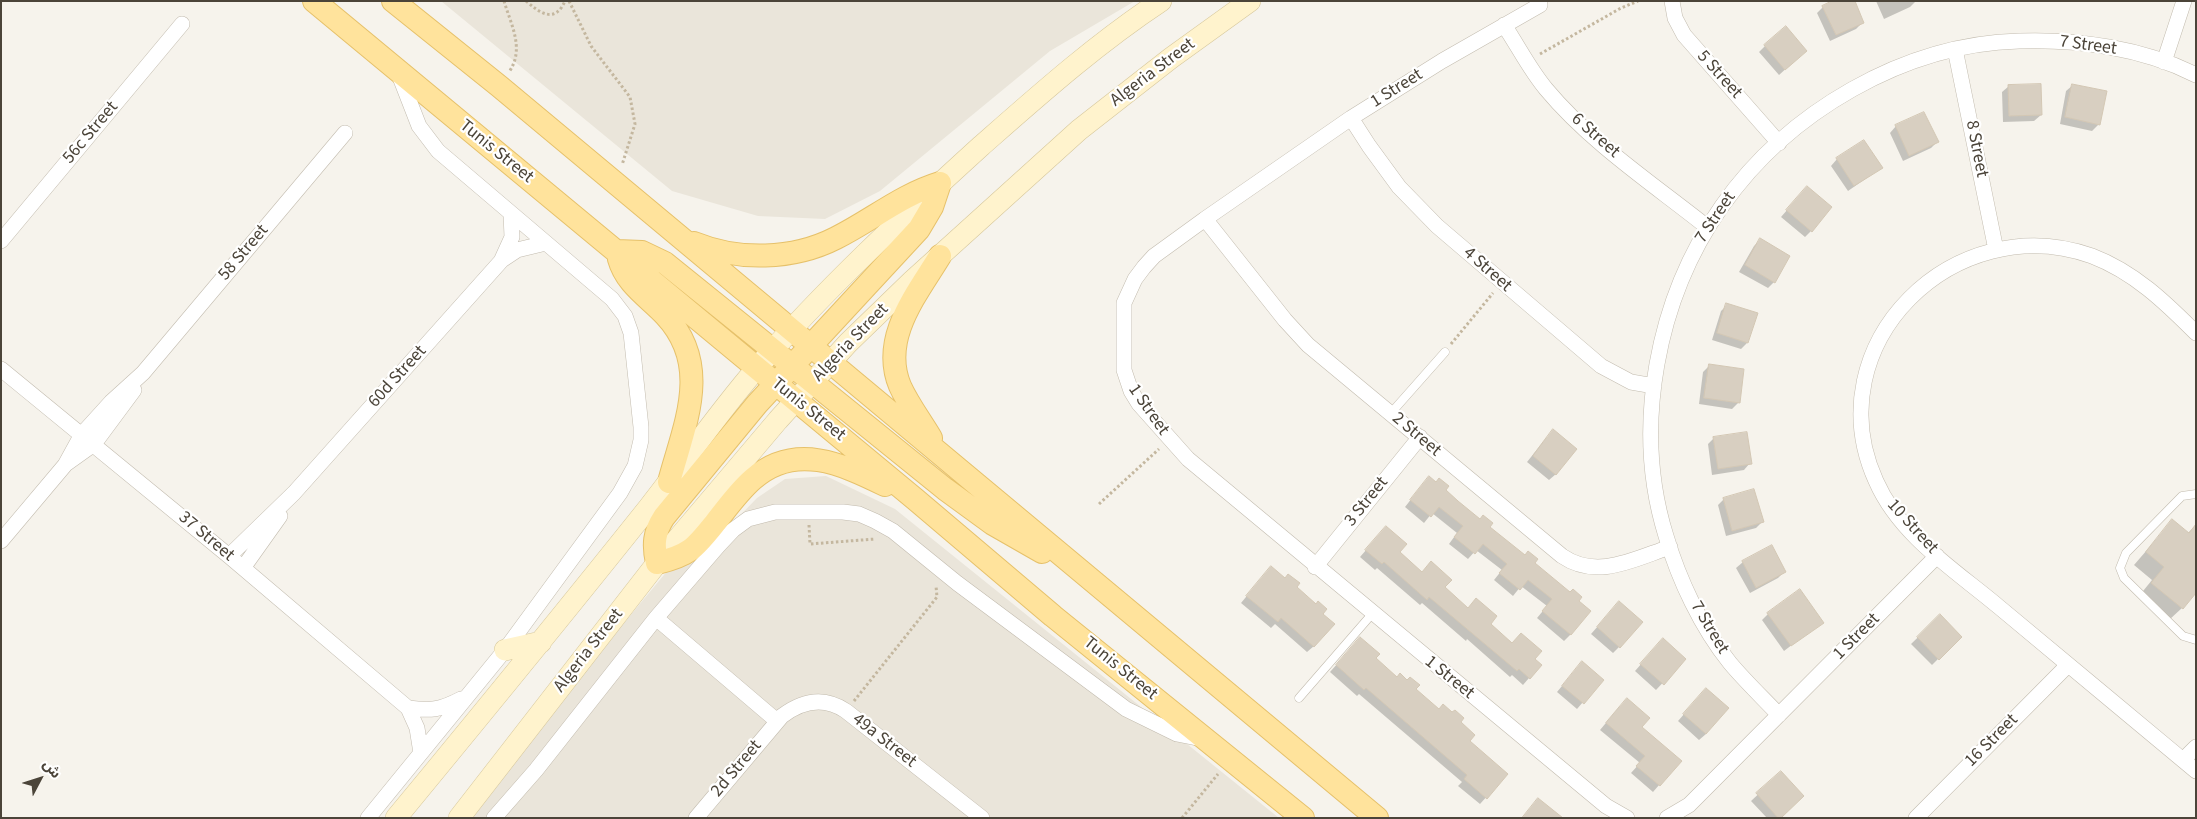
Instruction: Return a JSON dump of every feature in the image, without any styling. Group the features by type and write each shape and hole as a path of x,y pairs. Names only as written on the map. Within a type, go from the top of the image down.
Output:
{"main road":[{"name":"Tunis Street","path":"314,1 916,499 1053,616 1303,818"},
{"path":"393,1 616,183 1377,818"},
{"path":"396,818 541,642 669,482 756,368 791,330 896,224 1062,74 1161,1"},
{"name":"Algeria Street","path":"459,818 657,563 830,362 912,281 1079,130 1171,58 1250,1"},
{"path":"682,239 708,248 741,254 777,254 799,251 835,239 906,196 940,183"},
{"path":"916,499 832,462 819,459 792,460 765,470 753,479 691,551 676,559 657,563 654,538 658,526 776,384 919,229 932,207 940,183"},
{"path":"669,482 690,401 693,379 690,362 676,330 665,316 632,284 625,274 617,251 642,252 665,263 772,351 969,507 1021,541 1080,571"},
{"path":"940,256 901,322 897,333 894,356 896,370 905,396 943,456"},
{"path":"505,650 541,642"}],"street":[{"name":"5 Street","path":"1672,1 1674,18 1684,36 1779,143"},
{"path":"2164,62 2184,1"},
{"name":"1 Street","path":"1540,5 1419,74 1351,118 1154,256 1135,279 1124,303 1126,380 1139,404 1169,440 1188,459 1315,567 1606,806 1626,818"},
{"name":"56c Street","path":"1,242 182,24"},
{"name":"6 Street","path":"1504,25 1545,88 1579,124 1708,227"},
{"name":"7 Street","path":"1779,715 1730,663 1711,635 1691,598 1670,547 1659,507 1654,478 1651,448 1654,386 1659,355 1673,302 1690,259 1708,227 1739,183 1779,143 1827,105 1868,80 1903,64 1955,49 2005,41 2066,42 2119,50 2164,62 2196,75"},
{"name":"8 Street","path":"1955,49 1996,250"},
{"path":"368,818 505,650 628,480 635,466 641,440 632,342 625,316 612,299 449,161 427,139 419,126 397,71"},
{"name":"4 Street","path":"1351,118 1382,165 1418,207 1502,282 1610,372 1630,382 1654,386"},
{"name":"58 Street","path":"1,541 65,465 82,434 106,407 143,373 345,133"},
{"name":"60d Street","path":"502,260 512,236 511,214"},
{"name":"2 Street","path":"1205,219 1285,320 1302,338 1570,562 1590,568 1602,568 1670,547"},
{"name":"60d Street","path":"229,556 294,493 502,260 517,250 536,244 546,244"},
{"name":"10 Street","path":"2196,333 2164,301 2141,282 2093,257 2077,252 2036,247 1996,250 1972,256 1950,267 1929,280 1910,296 1894,315 1881,336 1871,358 1865,382 1862,407 1862,431 1867,456 1875,479 1896,515 1937,556 2196,771"},
{"name":"37 Street","path":"1,369 229,556 408,708 417,728 421,753"},
{"name":"58 Street","path":"65,465 94,444 120,410 143,373"},
{"name":"3 Street","path":"1315,567 1420,438"},
{"name":"60d Street","path":"243,568 294,493"},
{"path":"494,818 536,770 656,618 718,546 733,530 748,519 775,512 843,512 859,514 893,532 957,583 1126,709 1177,734 1208,740"},
{"name":"1 Street","path":"1667,818 1689,805 1937,556"},
{"path":"656,618 777,721"},
{"name":"16 Street","path":"1916,818 2068,665"},
{"path":"408,708 442,709 468,695"},
{"name":"49a Street","path":"777,721 789,710 808,702 832,704 846,711 982,818"},
{"name":"2d Street","path":"696,818 777,721"},
{"path":"2183,760 2196,746"}],"lane":[{"path":"1391,413 1445,352"},
{"path":"2196,494 2182,496 2126,553 2120,568 2124,578 2183,636 2196,640"},
{"path":"1299,698 1372,614"}],"path":[{"path":"499,86 515,63 517,50 504,1"},
{"path":"526,1 544,14 559,11 567,1 592,46 630,97 634,109 635,124 616,183"},
{"path":"1528,61 1621,8 1638,1"},
{"path":"1451,344 1502,282"},
{"path":"1099,504 1169,440"},
{"path":"808,512 810,544 879,539"},
{"path":"846,711 938,597 936,586 929,580"},
{"path":"1182,818 1231,758"}],"shaded area":[{"path":"441,1 1135,1 1050,51 880,191 825,219 758,216 672,191"},
{"path":"826,476 895,509 1279,818 462,818 688,546 721,535 757,498 785,479"}],"building":[{"path":"1832,1 1855,1 1864,23 1836,35 1822,6"},
{"path":"1786,26 1807,51 1785,70 1764,45"},
{"path":"2041,84 2042,115 2009,116 2008,85"},
{"path":"2072,84 2107,91 2100,125 2065,117"},
{"path":"1924,112 1939,142 1909,156 1895,125"},
{"path":"1864,140 1883,168 1854,186 1836,158"},
{"path":"1807,186 1832,207 1812,232 1786,210"},
{"path":"1760,238 1790,256 1775,283 1745,265"},
{"path":"1726,303 1758,313 1748,343 1717,333"},
{"path":"1709,364 1744,369 1740,403 1704,398"},
{"path":"1553,429 1577,449 1556,475 1533,456"},
{"path":"1747,432 1752,464 1718,469 1713,437"},
{"path":"1429,476 1436,482 1439,478 1449,486 1446,490 1458,501 1480,519 1483,515 1493,523 1490,527 1525,555 1528,551 1538,559 1535,563 1570,592 1573,589 1582,597 1579,601 1591,611 1571,635 1542,611 1552,599 1528,580 1520,590 1499,573 1507,564 1483,544 1475,554 1454,537 1463,526 1439,507 1431,517 1410,500"},
{"path":"1754,489 1764,522 1732,531 1723,498"},
{"path":"2172,519 2189,533 2196,524 2196,593 2183,609 2151,583 2164,567 2146,552"},
{"path":"1386,526 1407,544 1400,552 1422,572 1431,561 1452,580 1445,587 1468,608 1476,598 1497,616 1491,624 1512,643 1521,633 1542,651 1535,659 1542,665 1530,679 1519,669 1517,671 1429,597 1427,600 1384,562 1382,564 1365,550"},
{"path":"1772,545 1786,572 1756,588 1742,561"},
{"path":"1271,566 1285,578 1288,574 1300,583 1297,587 1316,604 1318,601 1327,609 1323,614 1335,624 1314,647 1281,618 1278,622 1246,596"},
{"path":"1800,589 1824,623 1791,646 1767,613"},
{"path":"1619,601 1643,622 1620,648 1597,627"},
{"path":"1940,614 1962,637 1939,660 1917,637"},
{"path":"1360,637 1380,654 1376,658 1397,677 1400,673 1407,680 1410,677 1420,685 1416,689 1439,709 1443,704 1452,712 1455,710 1464,718 1461,722 1475,735 1470,741 1508,774 1487,799 1464,779 1467,775 1366,688 1364,690 1336,665"},
{"path":"1663,638 1686,659 1664,685 1640,664"},
{"path":"1582,661 1604,680 1584,704 1562,686"},
{"path":"1706,688 1729,708 1706,734 1683,714"},
{"path":"1627,698 1650,718 1642,727 1682,761 1660,786 1636,766 1645,756 1606,723"},
{"path":"1781,771 1804,796 1781,818 1778,818 1756,793"},
{"path":"1538,798 1563,818 1522,818"}]}
